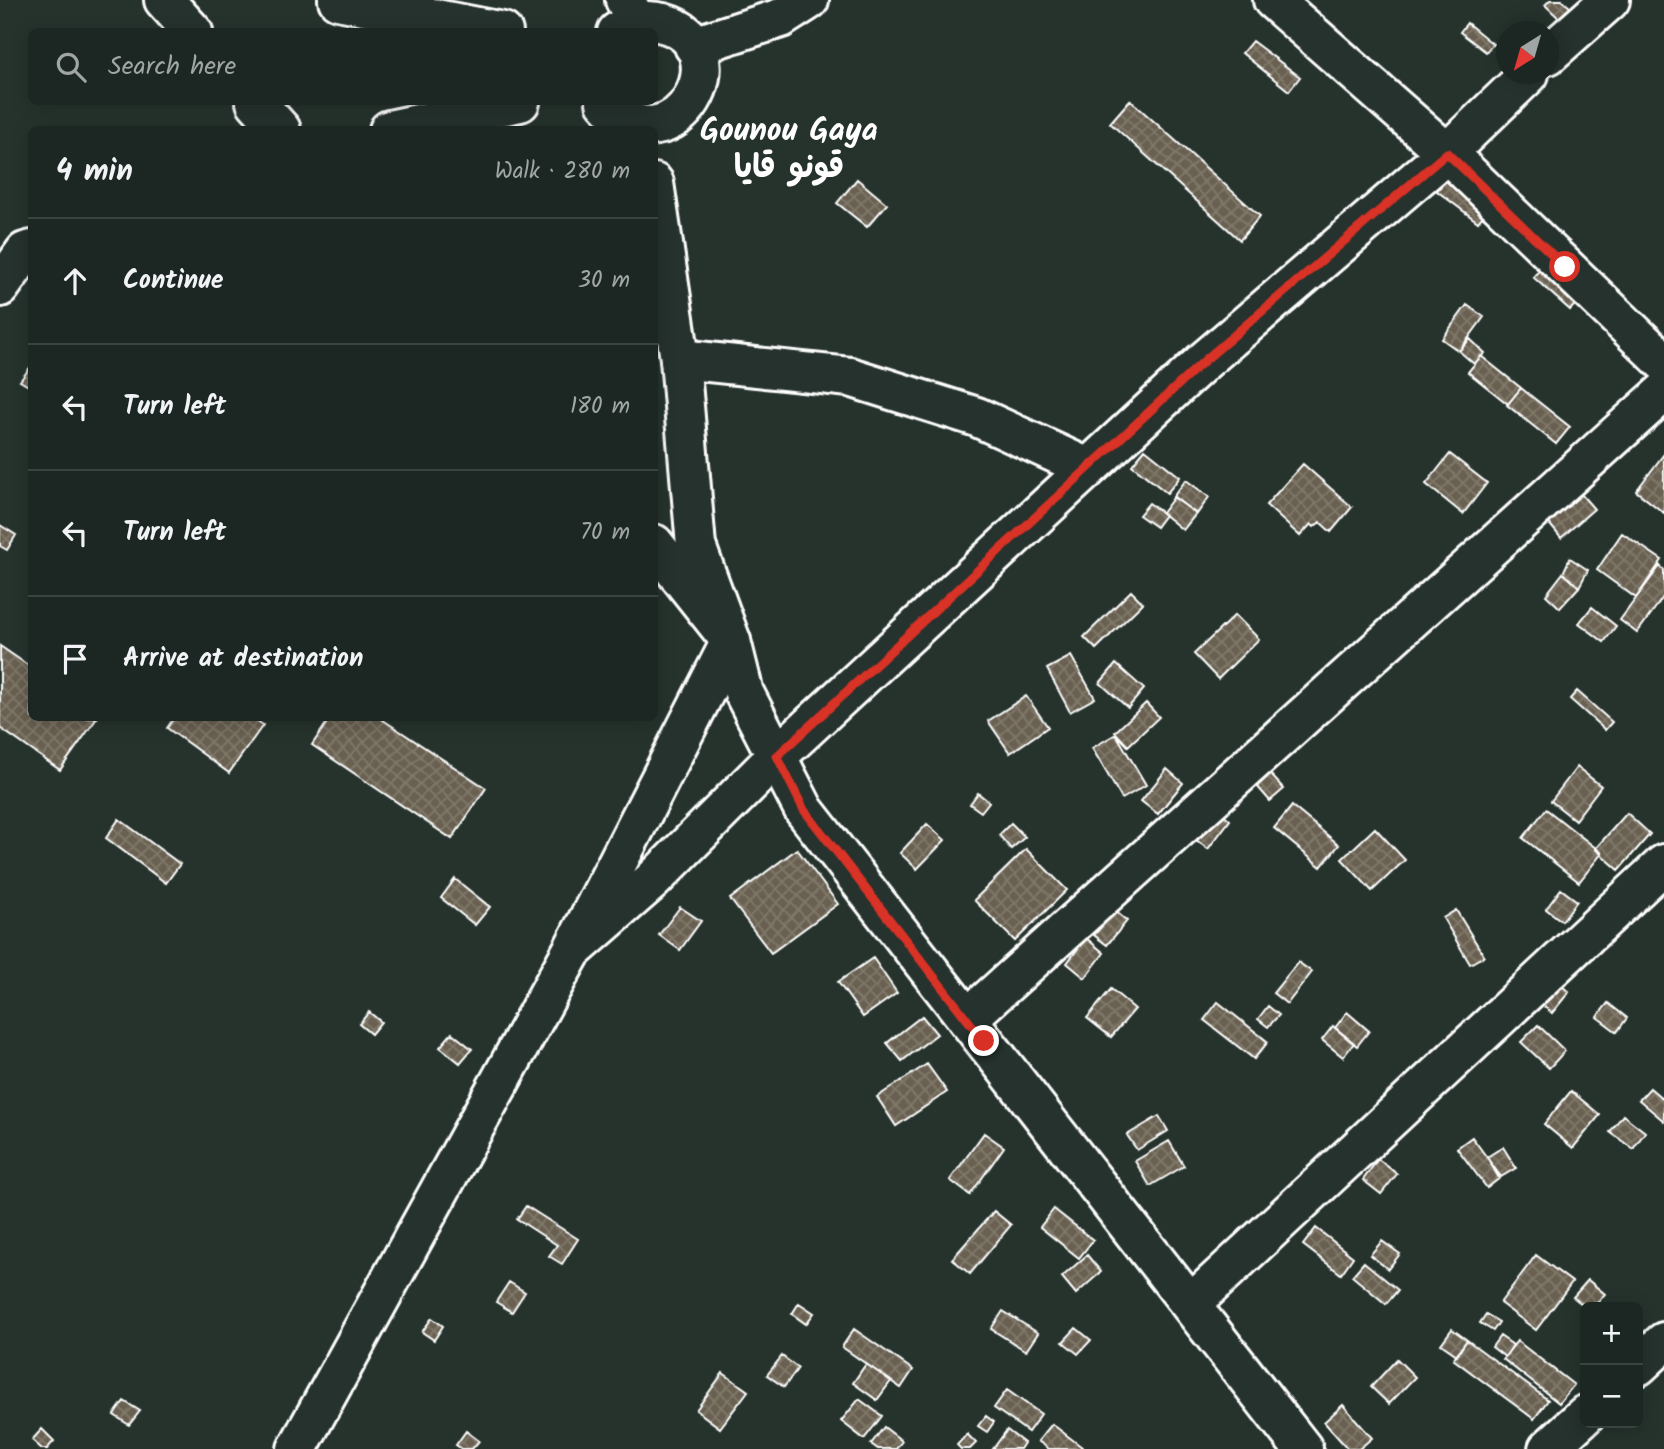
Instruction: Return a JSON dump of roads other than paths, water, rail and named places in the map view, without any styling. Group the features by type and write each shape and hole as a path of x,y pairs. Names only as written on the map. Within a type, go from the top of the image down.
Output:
{"street":[{"path":"164,0 189,28"},
{"path":"338,0 482,28"},
{"path":"694,46 781,18 809,0"},
{"path":"1273,0 1447,153 1664,362"},
{"path":"1559,46 1609,0"},
{"path":"626,18 653,20 683,33 694,46 701,77 693,100 677,117 650,126"},
{"path":"572,951 652,881 777,756 1204,361 1447,153 1519,84"},
{"path":"259,105 277,126"},
{"path":"408,126 506,105"},
{"path":"610,105 630,121 643,126"},
{"path":"658,210 680,359 696,547 731,641 744,693 804,810 1303,1449"},
{"path":"0,287 22,249"},
{"path":"680,359 850,377 977,417 1088,468"},
{"path":"967,1019 1664,392"},
{"path":"658,549 731,641"},
{"path":"297,1449 572,951 731,641"},
{"path":"1191,1304 1664,864"},
{"path":"1639,1365 1664,1342"},
{"path":"1548,1449 1580,1420"}],"district":[{"name":"Gounou Gaya قونو قايا","path":"789,148"}]}
